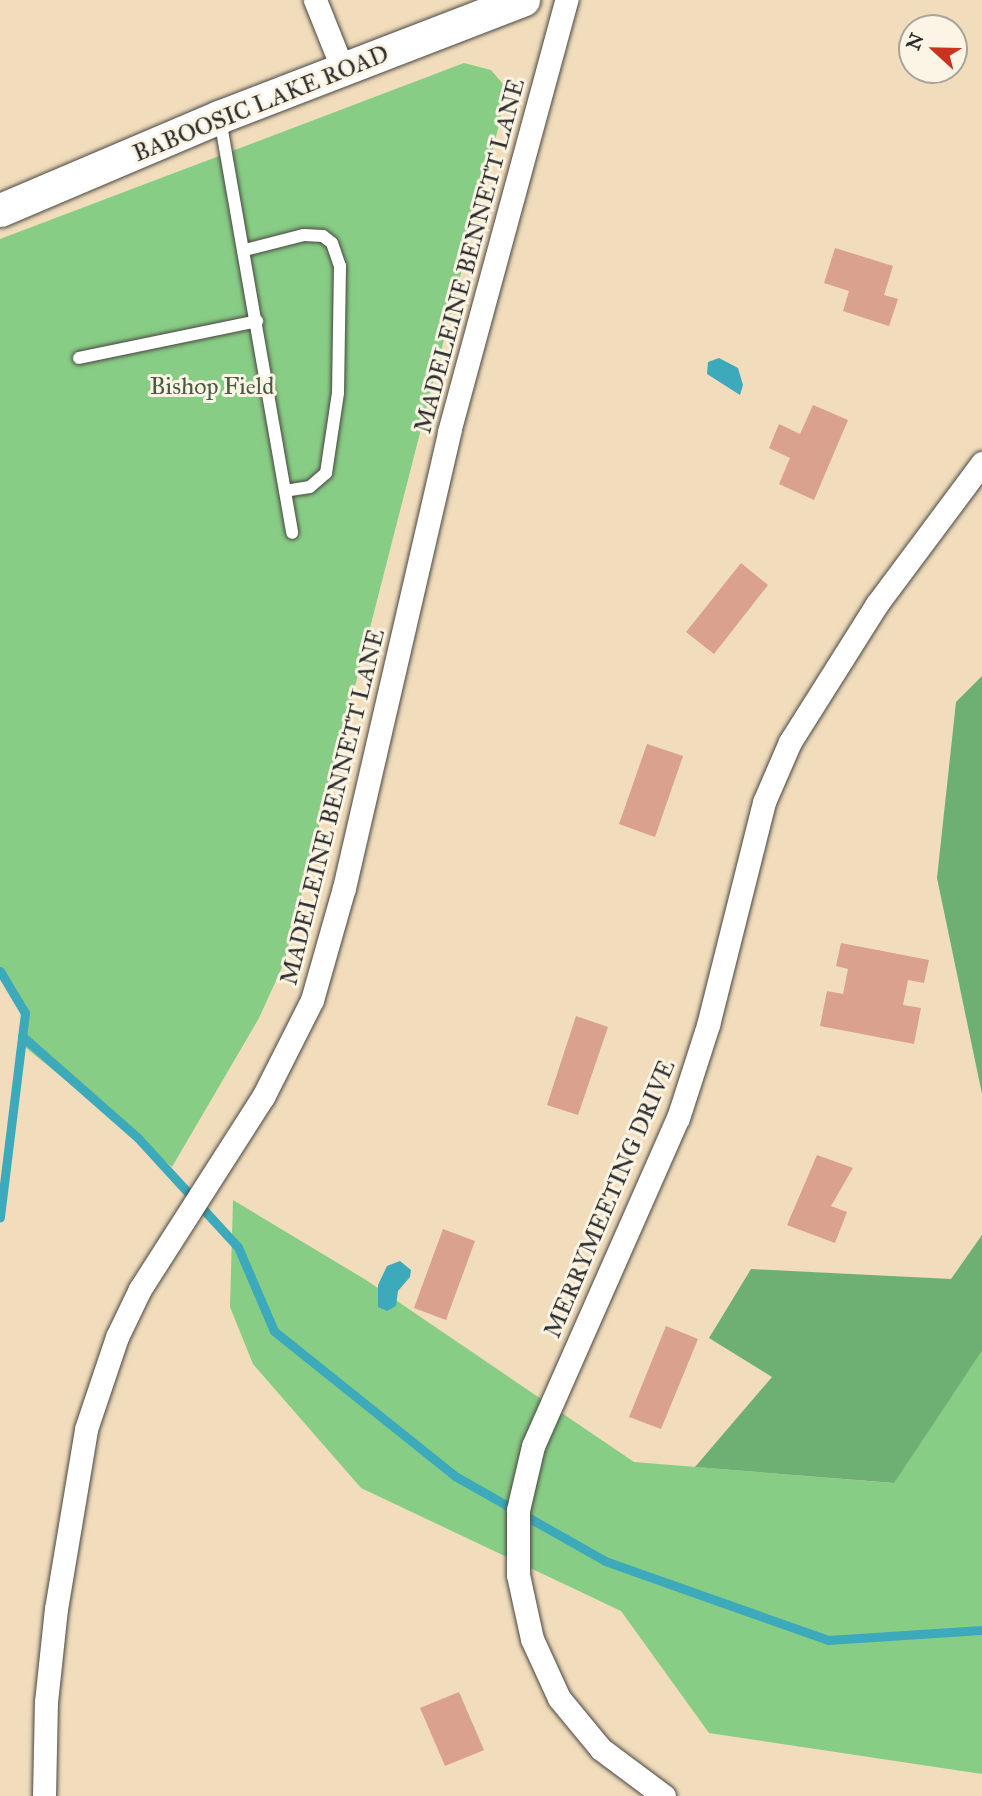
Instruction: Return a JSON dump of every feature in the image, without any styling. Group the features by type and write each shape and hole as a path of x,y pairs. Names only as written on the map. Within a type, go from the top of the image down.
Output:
{"street":[{"path":"315,0 343,70"},
{"name":"BABOOSIC LAKE ROAD","path":"0,210 219,117 523,0"},
{"name":"MADELEINE BENNETT LANE","path":"44,1796 46,1702 56,1609 86,1429 117,1337 140,1289 262,1097 312,1000 344,888 449,432 566,0"},
{"name":"MERRYMEETING DRIVE","path":"664,1796 601,1749 559,1698 532,1639 518,1576 518,1510 533,1446 678,1118 708,1025 764,802 790,742 877,604 982,463"}],"lane":[{"path":"219,117 245,250 292,533"},
{"path":"245,250 304,235 323,236 332,243 340,266 338,393 326,473 310,487 285,491"},
{"path":"79,358 257,321"}],"green space":[{"name":"Bishop Field","path":"464,63 491,70 508,90 284,963 259,1018 172,1167 25,1047 22,1008 0,971 0,239"},
{"path":"982,676 982,1094 937,878 956,702"},
{"path":"233,1200 366,1280 634,1462 893,1483 982,1351 982,1774 709,1733 621,1611 361,1488 253,1364 230,1307"},
{"path":"982,1235 982,1351 894,1483 695,1467 772,1377 709,1338 751,1269 951,1279"}],"water":[{"path":"719,358 738,368 743,385 740,395 707,374 708,362"},
{"path":"400,1261 411,1270 410,1277 398,1291 396,1306 387,1311 378,1307 378,1285 387,1266"}],"building":[{"path":"835,248 893,266 884,295 898,299 889,326 843,311 849,291 824,283"},
{"path":"813,405 848,420 814,500 779,484 790,458 769,448 779,424 800,434"},
{"path":"741,563 768,585 714,654 686,632"},
{"path":"647,744 683,756 655,837 619,824"},
{"path":"841,943 929,960 924,983 908,980 903,1005 921,1008 914,1044 820,1026 827,991 843,994 848,969 836,966"},
{"path":"576,1016 608,1027 578,1115 547,1105"},
{"path":"817,1155 853,1168 831,1206 847,1212 835,1243 787,1225"},
{"path":"443,1229 475,1241 446,1320 414,1308"},
{"path":"666,1326 698,1339 661,1429 629,1417"},
{"path":"459,1692 484,1750 445,1766 420,1708"}],"waterway":[{"path":"0,971 25,1013 0,1217"},
{"path":"22,1036 138,1138 238,1247 274,1331 455,1476 605,1561 828,1640 982,1630"}]}
